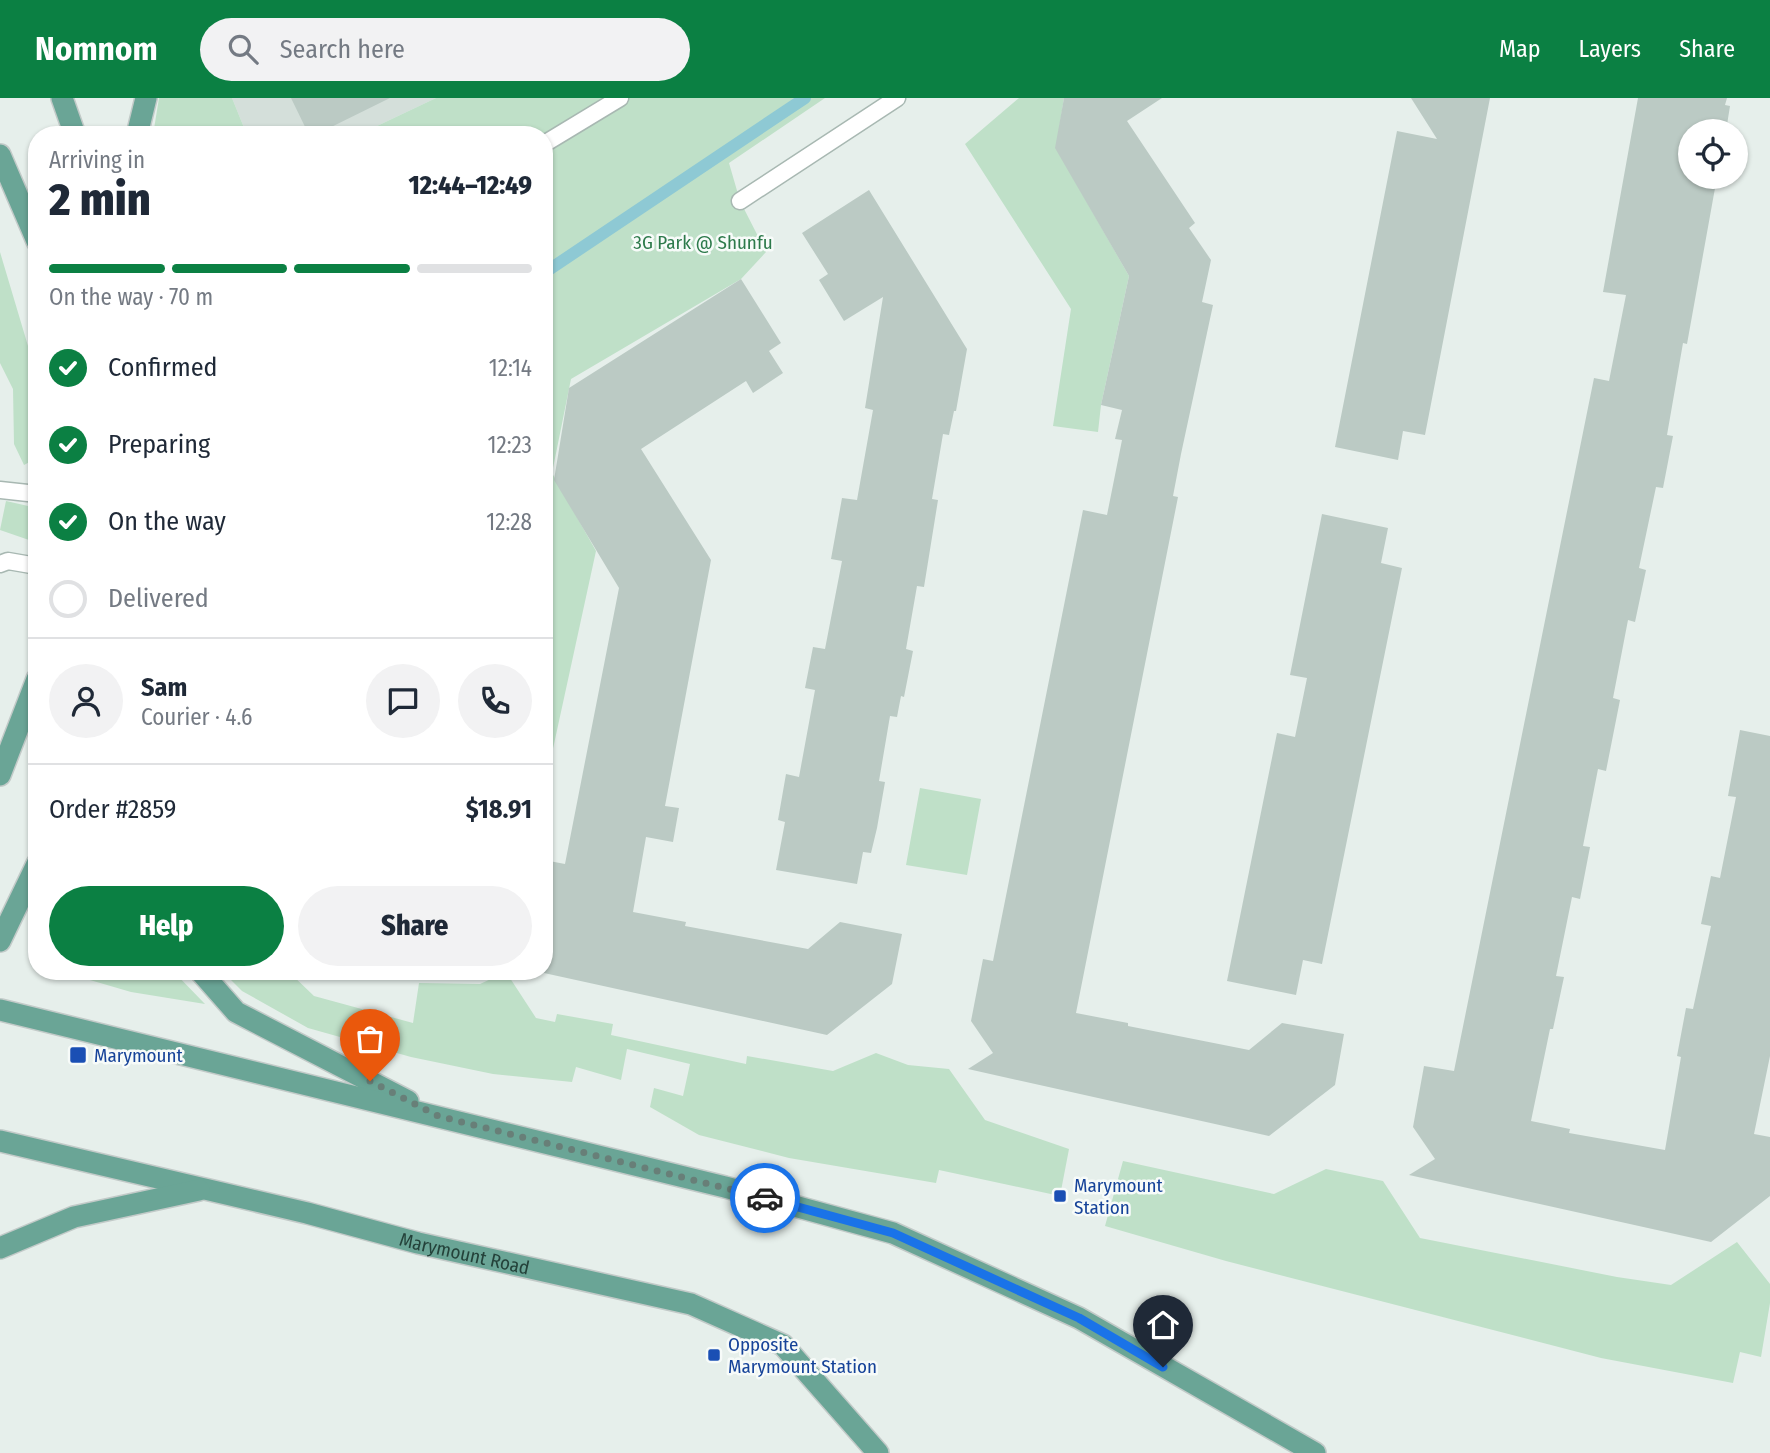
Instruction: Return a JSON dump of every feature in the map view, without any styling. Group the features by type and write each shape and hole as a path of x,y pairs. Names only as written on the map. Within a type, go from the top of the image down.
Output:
{"main road":[{"path":"62,98 72,126"},
{"path":"139,126 146,98"},
{"path":"0,155 28,220"},
{"path":"1,771 28,702"},
{"path":"0,940 28,882"},
{"path":"208,980 236,1012 438,1116"},
{"path":"0,1010 725,1187 893,1233 1079,1318 1315,1453"},
{"name":"Marymount Road","path":"0,1141 307,1213 418,1243 691,1304 783,1345 878,1453"},
{"path":"0,1248 74,1217 205,1189"}],"lane":[{"path":"553,139 620,98"},
{"path":"740,201 897,98"},
{"path":"0,491 28,493"},
{"path":"0,565 8,561 28,564"}],"shaded area":[{"path":"232,98 436,98 377,126 243,126"}],"green space":[{"path":"159,98 232,98 243,126 154,126"},
{"name":"3G Park @ Shunfu","path":"436,98 825,98 729,163 740,201 766,252 741,279 571,379 553,468 553,126 377,126"},
{"path":"1019,98 1064,98 1056,148 1129,276 1101,405 1098,432 1053,426 1071,309 965,144"},
{"path":"0,252 28,346 28,463 24,465 14,444 13,389 0,363"},
{"path":"553,475 596,551 553,749"},
{"path":"6,501 28,506 28,540 0,530"},
{"path":"920,788 981,799 967,875 906,865"},
{"path":"90,980 182,980 205,1004 131,992"},
{"path":"231,980 297,980 314,996 413,1023 419,983 480,984 489,980 511,980 536,1018 555,1022 557,1014 613,1024 611,1035 746,1064 747,1056 833,1071 876,1053 908,1065 949,1069 985,1120 1069,1149 1060,1196 939,1170 936,1183 789,1158 699,1135 650,1107 654,1088 683,1096 690,1064 627,1049 621,1080 576,1067 572,1082 493,1074 411,1057 308,1028 242,991"},
{"path":"1123,1161 1274,1194 1326,1169 1383,1181 1420,1238 1671,1285 1737,1242 1770,1284 1770,1303 1761,1357 1740,1352 1733,1383 1601,1358 1226,1261 1105,1226"}],"building":[{"path":"291,98 390,98 333,126 305,126"},
{"path":"1064,98 1162,98 1127,121 1195,223 1189,228 1211,260 1202,302 1213,305 1181,454 1173,496 1178,497 1076,1013 1249,1050 1282,1023 1344,1034 1335,1085 1269,1136 968,1069 993,1053 971,1021 983,959 993,961 1083,510 1107,515 1122,440 1115,439 1122,410 1101,405 1129,276 1055,148"},
{"path":"1411,98 1490,98 1425,435 1403,431 1398,460 1335,447 1397,131 1437,139"},
{"path":"1638,98 1727,98 1725,105 1730,106 1728,119 1678,119 1678,189 1715,189 1687,344 1683,343 1667,435 1673,436 1663,488 1656,487 1639,568 1646,570 1635,622 1628,620 1613,698 1620,700 1606,771 1598,769 1583,846 1590,847 1580,899 1572,897 1556,976 1564,977 1531,1121 1570,1129 1569,1133 1665,1150 1681,1057 1677,1056 1686,1008 1693,1009 1711,926 1701,924 1711,876 1720,878 1736,797 1728,796 1740,730 1770,736 1770,1056 1754,1134 1770,1137 1770,1196 1711,1242 1409,1175 1435,1159 1413,1127 1424,1066 1454,1071 1594,378 1609,381 1626,295 1603,292"},
{"path":"869,190 967,349 956,411 949,435 943,434 932,499 938,500 924,587 917,586 906,649 913,651 904,697 901,696 897,717 890,716 879,781 885,782 877,828 871,853 863,852 857,884 776,870 785,822 778,820 786,774 799,777 815,690 805,688 813,647 825,649 842,561 831,559 842,498 857,500 873,410 865,408 883,297 844,321 819,280 828,274 802,233"},
{"path":"741,279 781,343 769,351 783,373 753,393 746,381 641,449 711,560 665,806 679,808 673,842 646,837 633,912 686,922 685,926 808,949 840,922 902,934 892,984 827,1035 553,975 553,862 565,864 619,588 554,480 569,388"},
{"path":"1322,514 1388,528 1381,563 1402,568 1322,964 1303,960 1296,995 1227,981 1277,733 1295,737 1307,678 1290,675"}],"waterway":[{"path":"553,267 805,98"}],"way so far":[{"path":"370,1081 438,1116 765,1198"}],"place":[{"name":"Marymount","path":"78,1055"},
{"name":"Marymount Station","path":"1060,1196"},
{"name":"Opposite Marymount Station","path":"714,1355"}],"route":[{"path":"765,1198 893,1233 1079,1318 1163,1367"}]}
